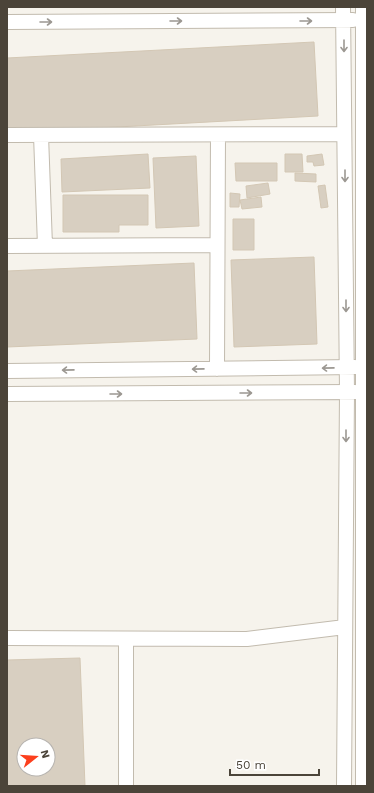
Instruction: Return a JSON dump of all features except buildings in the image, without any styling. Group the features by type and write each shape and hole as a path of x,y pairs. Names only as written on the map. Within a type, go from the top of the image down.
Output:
{"street":[{"path":"7,22 363,13 365,759 364,780 344,784 347,392 344,14"},
{"path":"217,369 218,134"},
{"path":"7,136 344,134"},
{"path":"41,135 45,246"},
{"path":"7,246 217,245"},
{"path":"7,371 365,367"},
{"path":"7,394 365,392"},
{"path":"7,638 126,640 247,639 345,627"},
{"path":"126,640 126,786"},
{"path":"344,759 365,759"}]}
